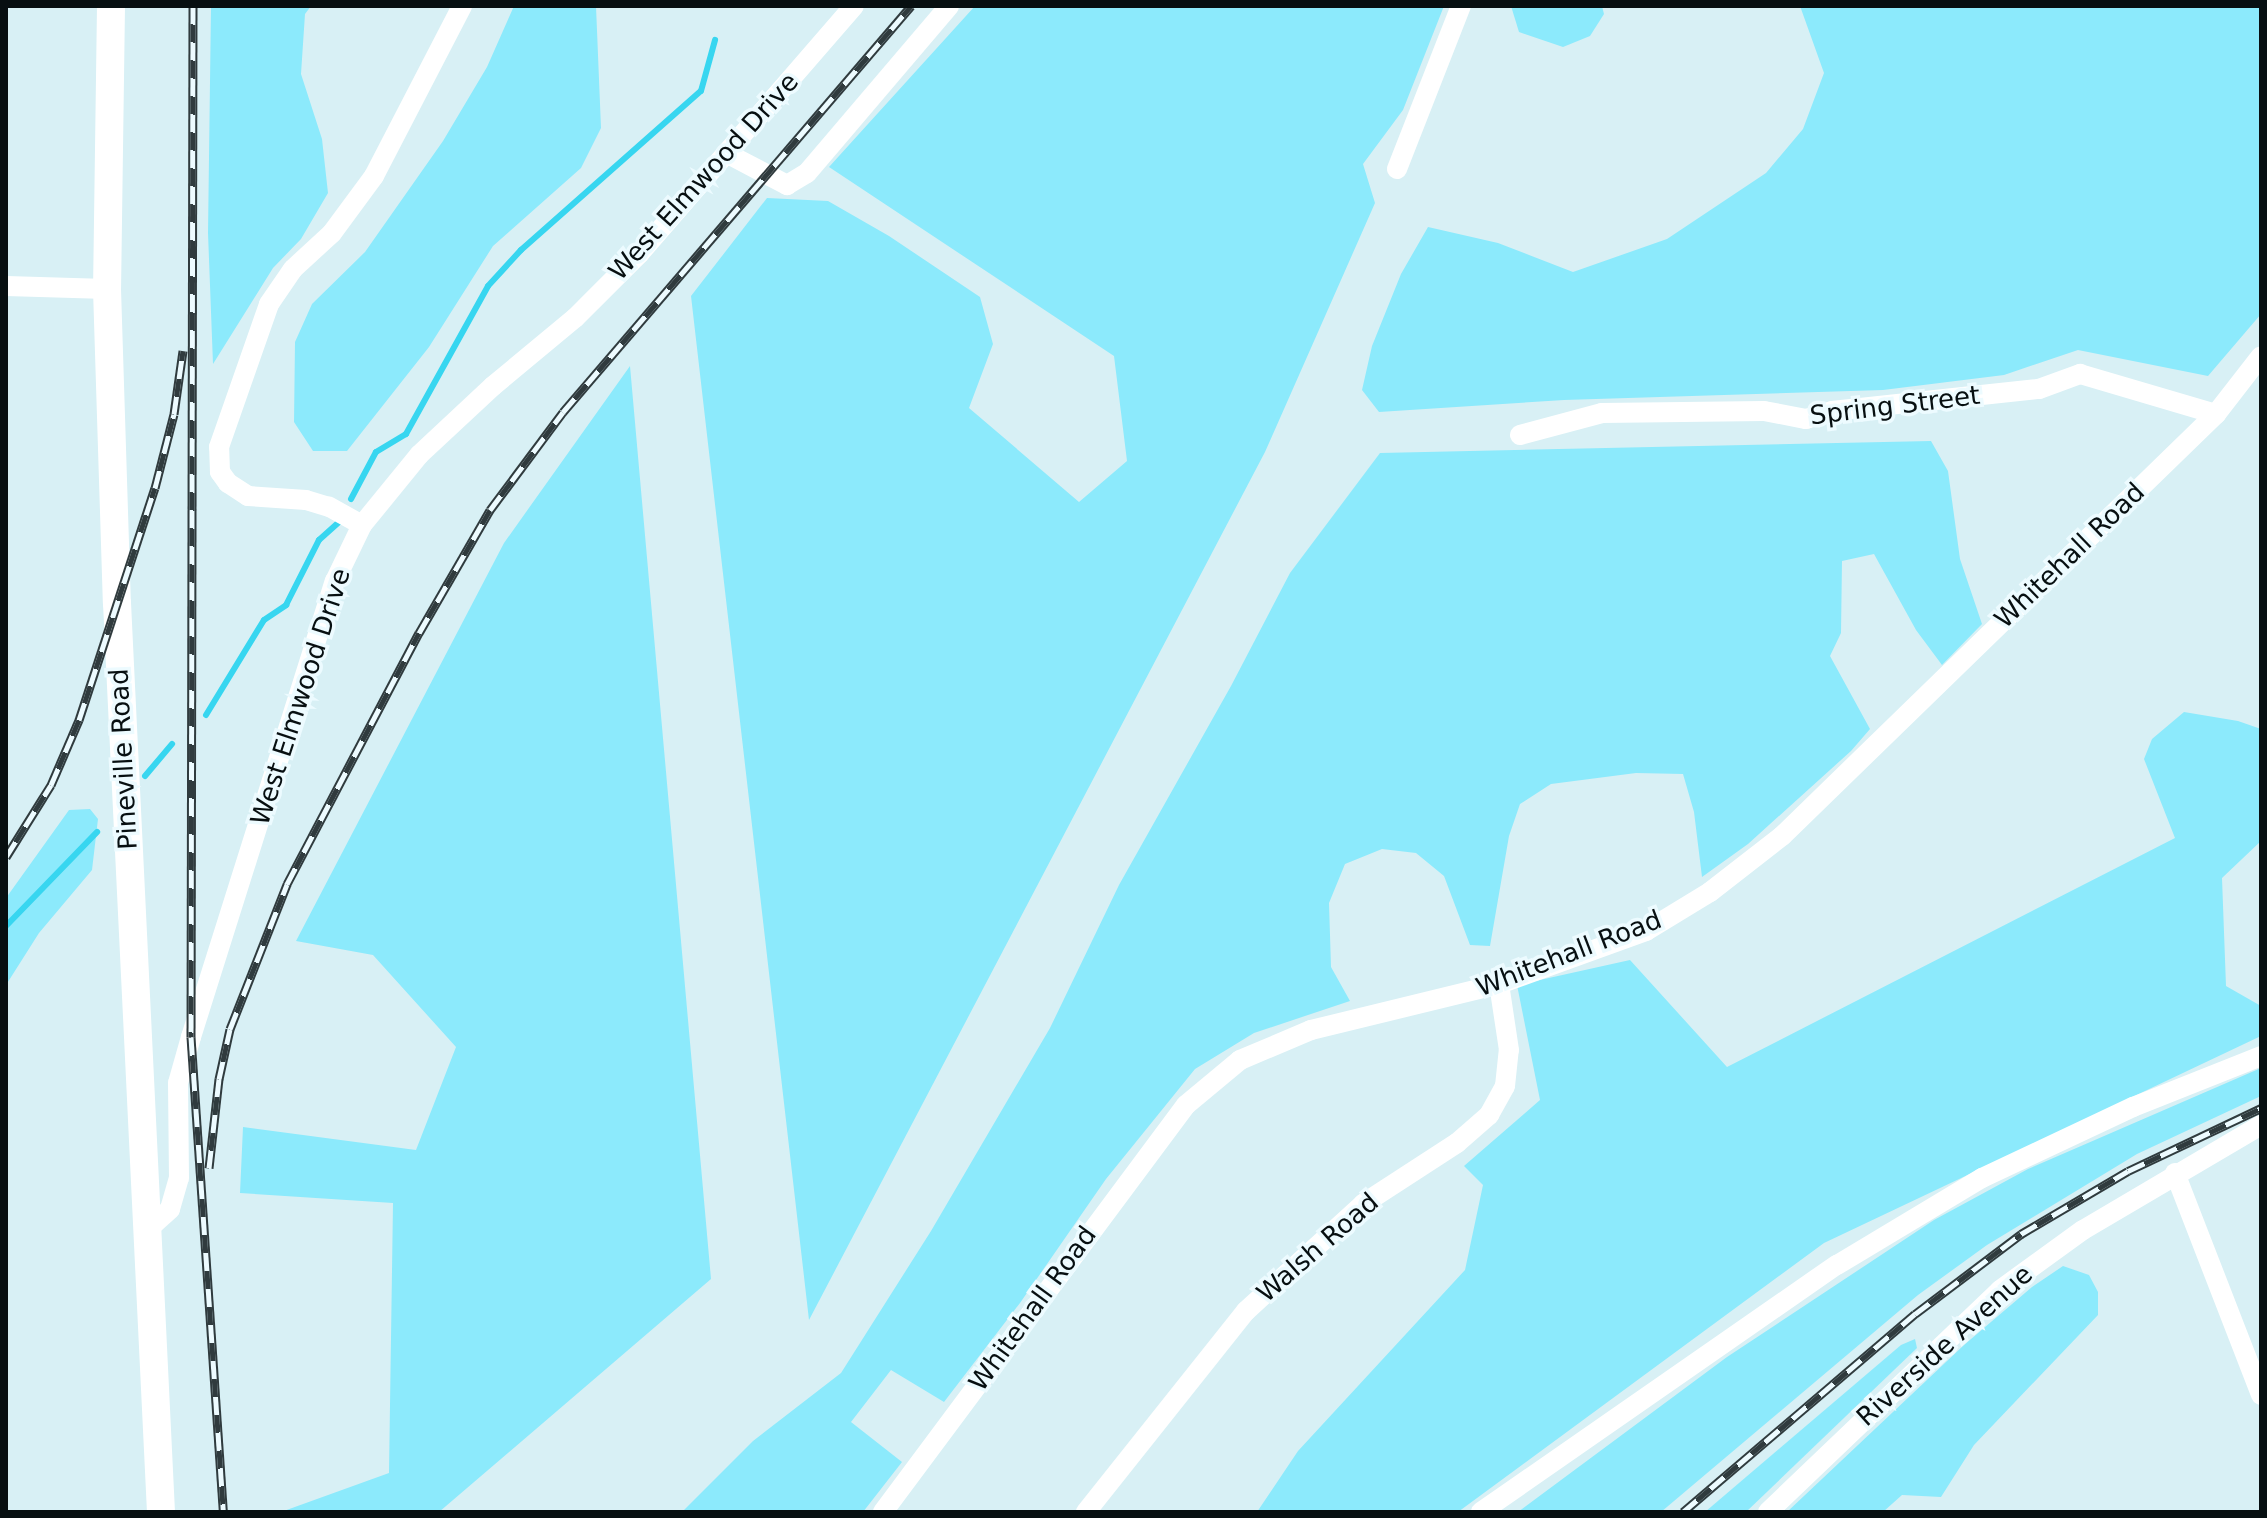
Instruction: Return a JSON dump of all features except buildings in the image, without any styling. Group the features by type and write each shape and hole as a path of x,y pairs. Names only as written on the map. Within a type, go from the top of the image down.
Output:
{"main road":[{"name":"Pineville Road","path":"111,6 107,289 117,603 161,1512"}],"street":[{"path":"362,525 329,507 306,500 248,496 228,483 220,472 219,447 269,304 293,269 332,233 374,176 462,6"},
{"name":"West Elmwood Drive","path":"147,1230 170,1209 179,1178 178,1083 335,581 362,525 419,455 493,386 575,318 639,254 854,6"},
{"path":"728,154 787,185 807,173 949,6"},
{"path":"1397,169 1461,6"},
{"path":"6,286 107,289"},
{"name":"Whitehall Road","path":"883,1512 1186,1105 1240,1060 1311,1030 1499,984 1646,931 1710,892 1782,836 2216,414 2261,356"},
{"name":"Spring Street","path":"1520,435 1602,413 1764,411 1806,419 1832,411 2039,389 2080,374 2216,414"},
{"name":"Walsh Road","path":"1086,1512 1246,1311 1363,1204 1457,1143 1489,1115 1505,1086 1509,1050 1499,984"},
{"path":"1481,1512 1837,1265 1982,1178 2133,1107 2261,1056"},
{"name":"Riverside Avenue","path":"1768,1512 2000,1290 2083,1230 2261,1125"},
{"path":"2175,1173 2261,1395"}],"shaded area":[{"path":"211,6 311,6 305,14 301,74 322,139 328,193 301,239 273,268 213,364 208,233"},
{"path":"514,6 596,6 601,128 581,168 493,246 429,347 347,451 313,451 294,422 295,342 312,304 365,252 443,141 487,67"},
{"path":"975,6 1444,6 1403,110 1363,164 1375,203 1265,452 809,1320 691,296 767,198 828,201 889,236 980,297 993,344 969,408 1079,502 1127,461 1114,356 829,167"},
{"path":"1511,6 1602,6 1604,14 1590,36 1563,47 1519,32"},
{"path":"1800,6 2261,6 2261,314 2208,376 2078,350 2004,375 1883,390 1564,400 1379,412 1362,390 1372,346 1401,274 1428,227 1498,243 1573,272 1667,239 1766,173 1803,129 1824,73"},
{"path":"630,366 711,1279 439,1512 281,1512 389,1473 393,1203 240,1193 243,1127 416,1150 456,1047 373,955 296,941 504,543"},
{"path":"1931,441 1948,471 1960,559 1982,624 1942,665 1916,630 1874,554 1842,561 1841,633 1830,656 1870,729 1851,751 1748,844 1702,877 1694,812 1683,774 1636,773 1551,784 1520,804 1509,836 1490,946 1470,945 1444,876 1416,853 1382,849 1345,864 1329,903 1331,967 1350,1001 1254,1033 1195,1069 1106,1179 1020,1303 944,1402 891,1370 851,1422 902,1462 863,1512 682,1512 753,1441 841,1373 931,1231 1050,1028 1119,885 1231,686 1290,573 1380,453"},
{"path":"2184,712 2238,721 2261,729 2261,841 2222,878 2226,986 2261,1006 2261,1036 1824,1243 1458,1512 1257,1512 1298,1451 1465,1270 1483,1185 1464,1166 1540,1100 1517,985 1630,960 1727,1067 2175,838 2144,759 2152,739"},
{"path":"90,809 98,819 92,870 39,933 6,985 6,898 69,810"},
{"path":"2261,1068 2261,1096 2137,1154 1987,1245 1918,1295 1661,1512 1518,1512 1727,1357 1934,1220 2028,1169"},
{"path":"2063,1266 2089,1275 2098,1292 2098,1315 1974,1445 1941,1497 1902,1495 1883,1512 1787,1512 1964,1345 2032,1287"},
{"path":"1915,1339 1917,1348 1746,1512 1705,1512 1901,1345"}],"waterway":[{"path":"351,499 376,452 406,434 488,286 521,250 701,91 715,40"},
{"path":"206,715 264,620 286,605 319,540 339,522"},
{"path":"145,776 172,744"},
{"path":"6,926 97,832"}],"railway":[{"path":"193,6 191,1037 223,1512"},
{"path":"209,1168 219,1079 230,1029 287,884 419,633 490,510 563,412 911,6"},
{"path":"6,857 51,785 79,720 155,488 174,414 183,351"},
{"path":"1683,1512 1915,1314 2021,1234 2128,1171 2261,1108"}]}
